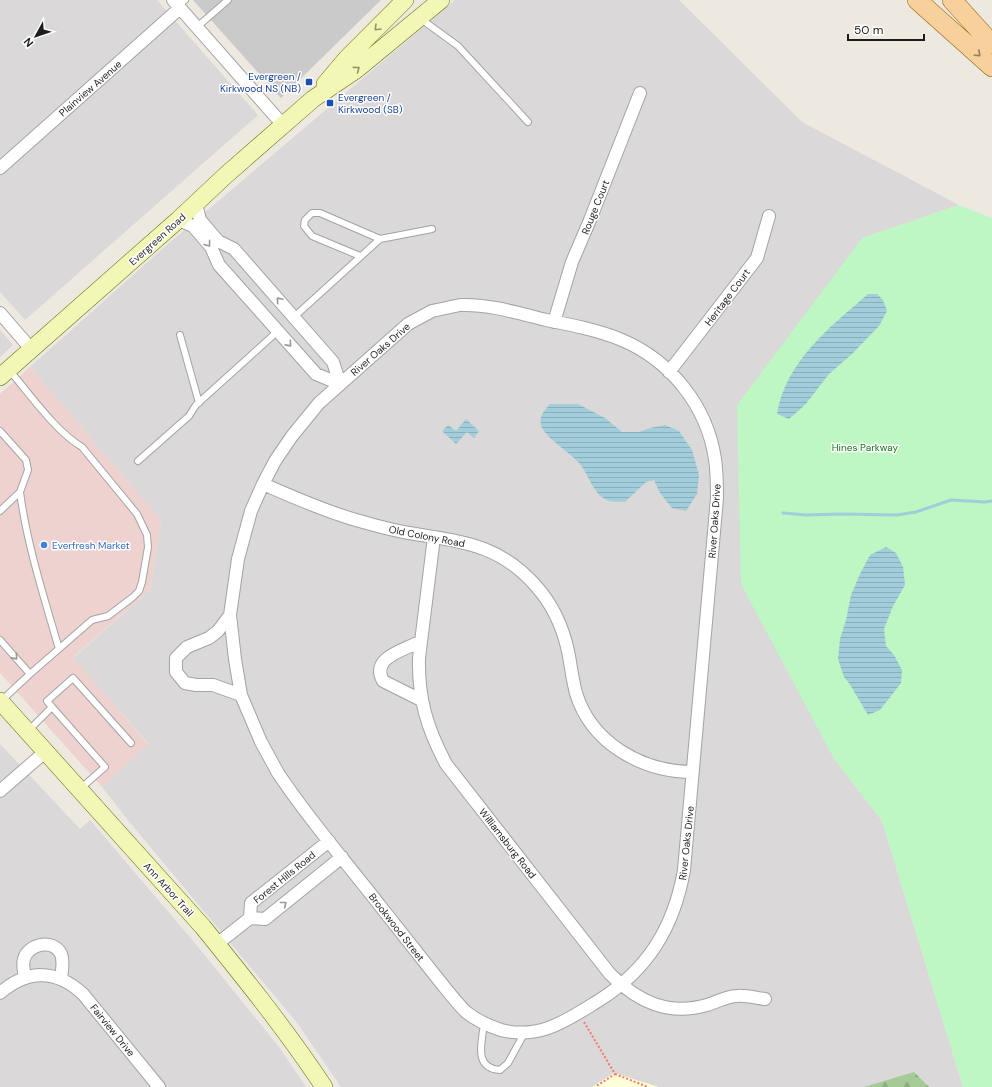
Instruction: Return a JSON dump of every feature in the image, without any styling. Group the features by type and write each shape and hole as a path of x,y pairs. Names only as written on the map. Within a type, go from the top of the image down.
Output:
{"main road":[{"path":"917,0 992,66"},
{"path":"952,0 992,44"}],"street":[{"path":"403,0 420,18"},
{"name":"Evergreen Road","path":"313,99 347,58 403,0"},
{"name":"Evergreen Road","path":"4,373 32,350 196,204 226,175 313,99 356,70 441,0"},
{"path":"179,3 197,27 283,125"},
{"name":"Plainview Avenue","path":"0,168 179,3"},
{"name":"Rouge Court","path":"554,322 572,262 640,93"},
{"path":"196,204 200,220 218,241 234,249 333,362 340,384"},
{"name":"Heritage Court","path":"670,372 757,258 769,216"},
{"path":"178,220 193,226 211,247 219,265 316,374 340,384"},
{"name":"River Oaks Drive","path":"340,384 408,324 423,315 442,308 460,305 481,305 598,332 622,340 651,356 670,372 688,392 703,418 712,446 717,476 717,498 684,870 677,902 666,929 655,948 621,985"},
{"path":"0,313 32,350"},
{"name":"Brookwood Street","path":"340,384 311,412 275,461 251,511 242,541 235,576 230,615 235,659 242,695 261,742 278,773 329,841 420,957 471,1016 484,1024 501,1030 525,1032 548,1029 562,1023 621,985"},
{"name":"Old Colony Road","path":"263,484 317,507 354,520 393,530 463,542 491,552 515,566 536,587 551,607 561,629 568,650 573,684 580,705 592,724 608,741 626,755 647,765 670,771 693,772"},
{"name":"Williamsburg Road","path":"434,537 421,641 419,677 421,700 429,729 446,764 610,974 621,985 642,1000 668,1007 695,1007 737,996 765,999"},
{"name":"Brookwood Street","path":"230,615 218,631 210,638 187,647 176,658 176,672 185,683 196,685 213,685 242,695"},
{"path":"421,641 383,661 379,667 379,675 383,681 389,685 407,692 421,700"},
{"name":"Ann Arbor Trail","path":"0,701 217,944 300,1050 324,1087"},
{"path":"0,791 46,751"},
{"name":"Forest Hills Road","path":"250,918 251,903 329,841"},
{"name":"Forest Hills Road","path":"217,944 250,918 265,919 342,857"},
{"path":"25,978 23,965 24,957 29,950 37,944 45,944 53,947 60,954 63,966 61,978"},
{"name":"Fairview Drive","path":"0,993 12,983 25,978 44,975 61,978 73,984 83,994 159,1087"}],"lane":[{"path":"197,27 228,0"},
{"path":"420,18 458,46 528,122"},
{"path":"360,256 312,236 304,226 305,220 312,213 320,213 380,239"},
{"path":"294,317 380,239 432,229"},
{"path":"138,461 189,416 199,403 278,331"},
{"path":"180,335 199,403"},
{"path":"0,701 92,620 108,616 133,597 142,582 148,547 147,535 137,514 82,447 72,441 4,373"},
{"path":"0,431 26,460 28,470 20,492 0,511"},
{"path":"20,492 25,526 59,649"},
{"path":"0,640 30,674"},
{"path":"80,789 105,767 47,701 73,678 131,742"},
{"path":"28,731 52,707"},
{"path":"484,1024 480,1053 484,1062 492,1069 500,1070 508,1063 525,1032"}],"path":[{"path":"578,1013 615,1074 648,1087"},
{"path":"595,1087 615,1074"}],"shaded area":[{"path":"0,0 157,0 258,115 25,320 0,292"},
{"path":"193,0 381,0 281,98"},
{"path":"455,0 679,0 802,122 959,205 862,238 833,757 882,821 963,1087 658,1087 614,1073 592,1087 341,1087 298,1024 102,787 148,743 73,658 150,590 161,520 30,367 169,243"},
{"path":"0,330 13,345 0,357"},
{"path":"30,367 161,520 150,590 73,657 148,744 102,787 0,673 0,394"},
{"path":"0,744 80,829 90,820 194,942 279,1047 306,1087 0,1087"},
{"path":"614,1073 658,1087 592,1087"}],"green space":[{"name":"Hines Parkway","path":"959,205 992,218 992,1087 963,1087 882,821 833,757 741,584 737,405 862,238"},
{"path":"914,1072 929,1087 864,1087"}],"water":[{"path":"868,294 877,294 883,300 887,311 879,326 852,354 829,374 805,405 789,419 777,414 782,395 800,361 825,332"},
{"path":"550,404 578,404 605,418 622,432 639,432 665,425 679,431 692,450 699,475 697,494 686,511 672,508 660,493 654,480 646,482 625,502 611,501 602,497 595,489 580,464 552,440 543,430 541,425 541,416"},
{"path":"466,419 479,431 474,438 467,432 456,444 442,431 448,425 456,431"},
{"path":"886,547 896,553 903,567 905,585 893,606 884,629 886,646 894,655 902,670 901,683 880,710 868,715 844,677 838,659 840,639 846,620 851,595 860,574 870,555"}],"waterway":[{"path":"783,513 806,515 897,515 916,512 951,500 992,501"}],"place":[{"name":"Evergreen / Kirkwood NS (NB)","path":"309,82"},
{"name":"Evergreen / Kirkwood (SB)","path":"330,103"},
{"name":"Everfresh Market","path":"44,545"}]}
